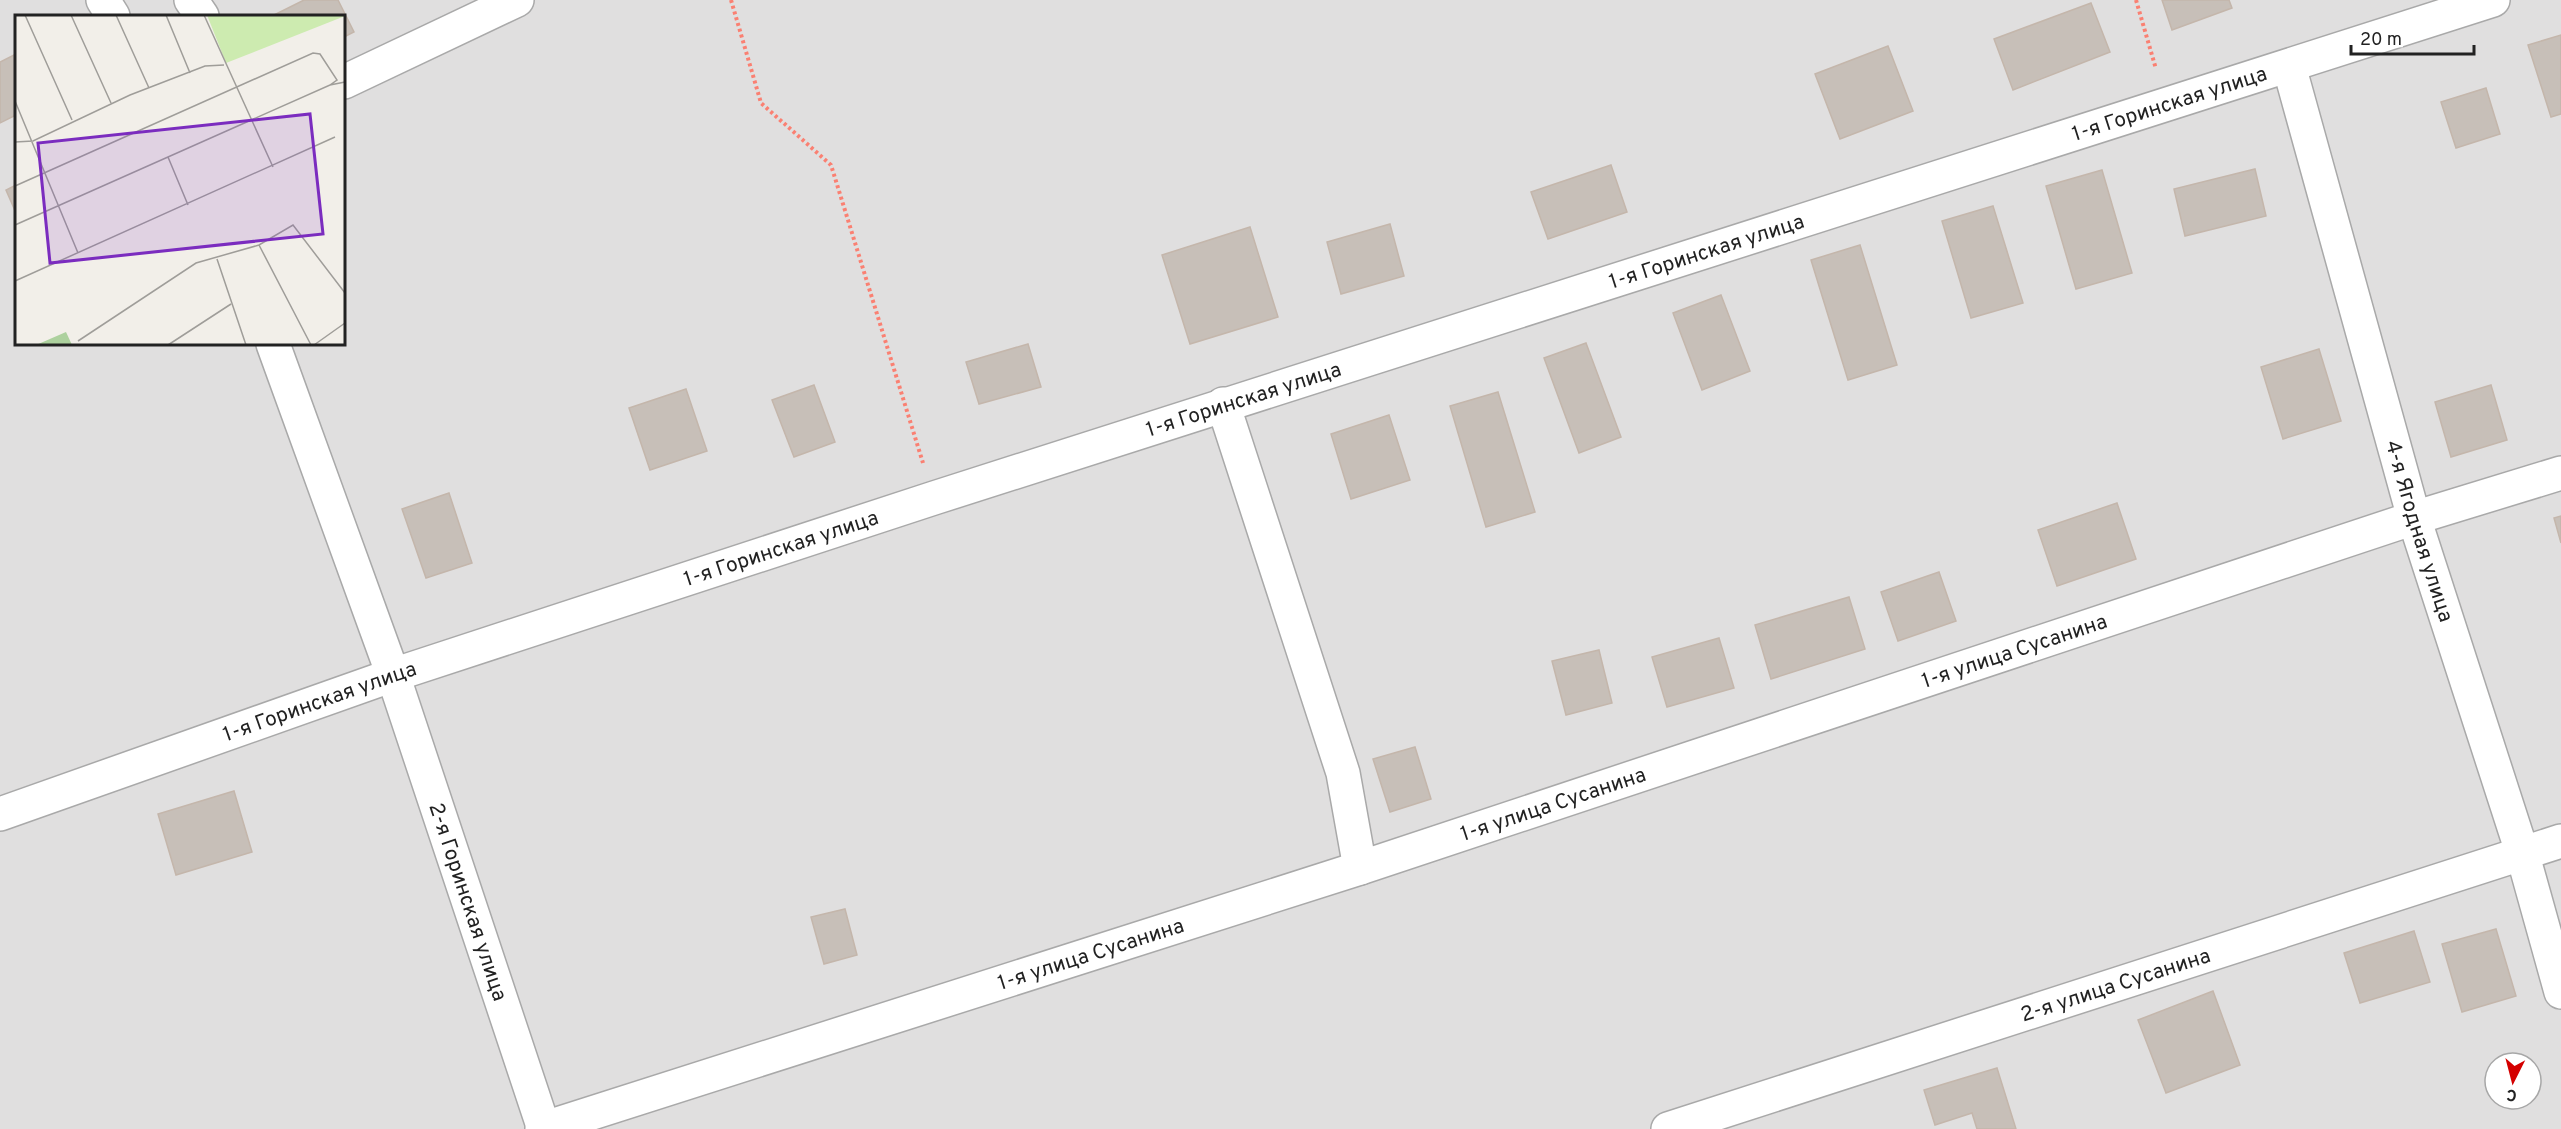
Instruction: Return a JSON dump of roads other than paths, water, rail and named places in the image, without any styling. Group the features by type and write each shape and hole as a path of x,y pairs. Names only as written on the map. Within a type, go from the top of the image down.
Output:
{"street":[{"path":"103,0 111,15"},
{"path":"191,0 201,15"},
{"path":"345,82 517,0"},
{"name":"1-я Горинская улица","path":"0,814 393,675 934,498 2493,0"},
{"name":"4-я Ягодная улица","path":"2289,66 2414,518 2522,852 2561,992"},
{"name":"2-я Горинская улица","path":"273,345 393,675 543,1129"},
{"path":"1223,404 1343,773 1360,868"},
{"name":"1-я улица Сусанина","path":"543,1129 1360,868 2414,518 2561,473"},
{"name":"2-я улица Сусанина","path":"1668,1129 2561,841"}]}
